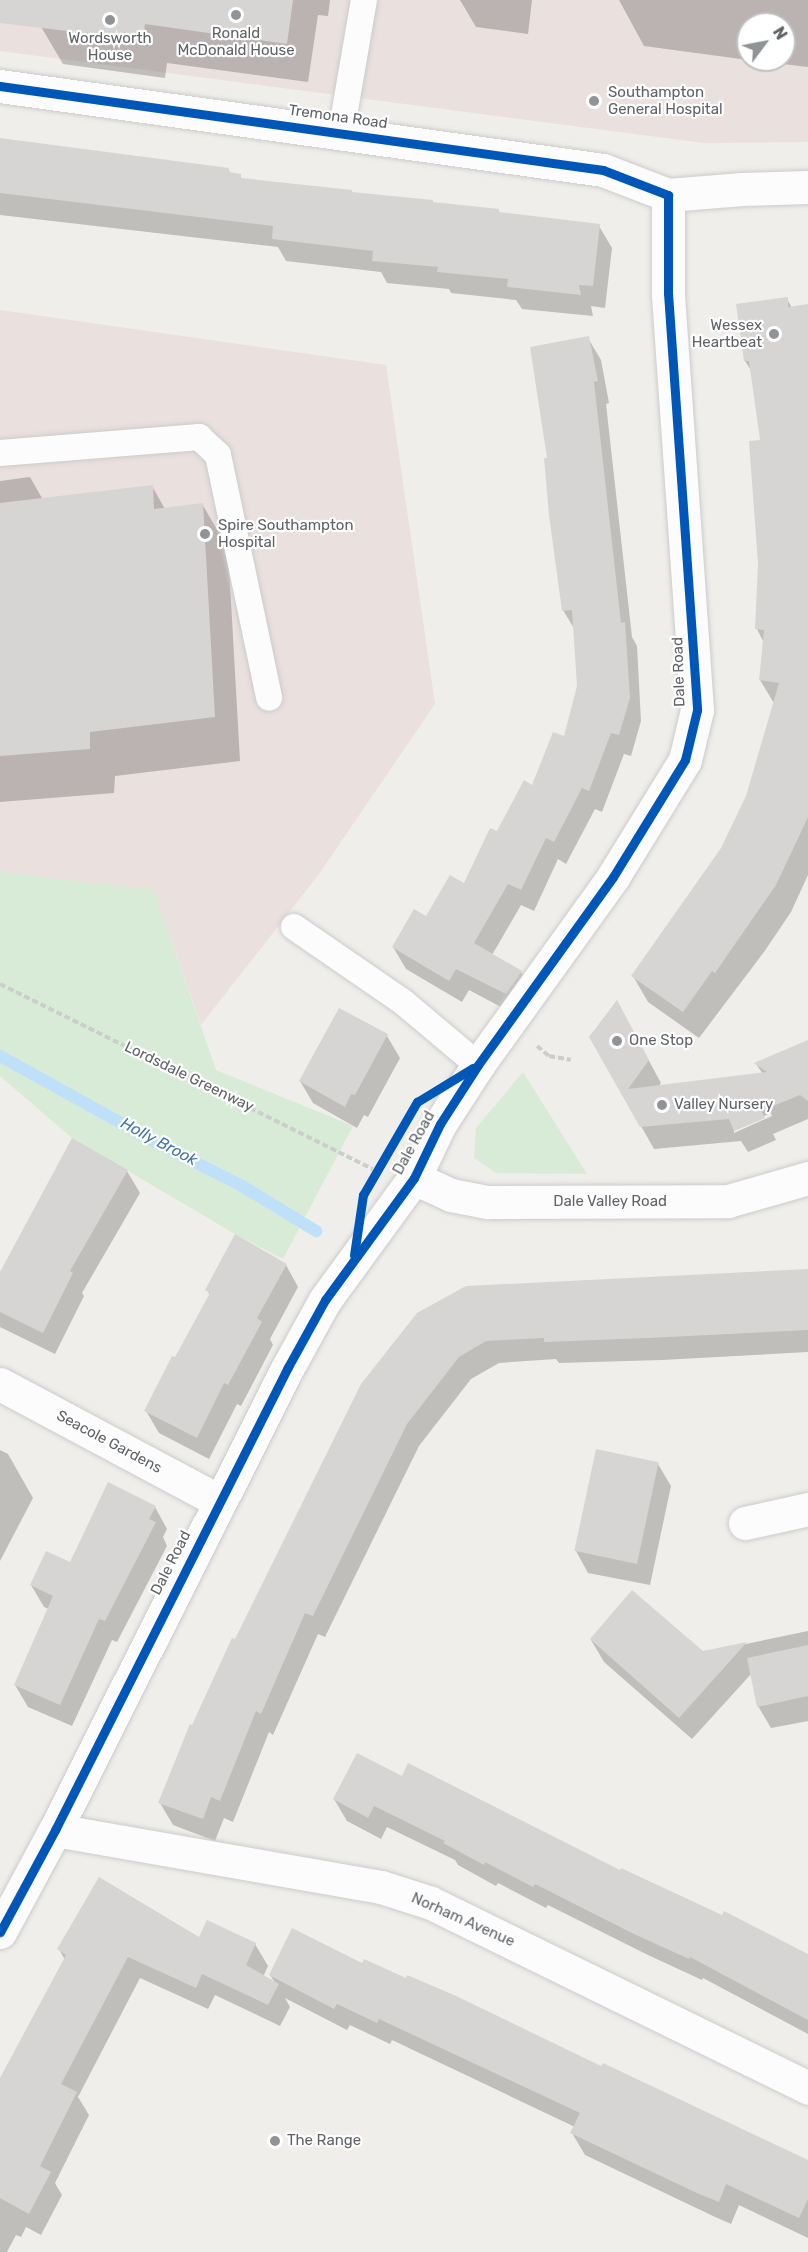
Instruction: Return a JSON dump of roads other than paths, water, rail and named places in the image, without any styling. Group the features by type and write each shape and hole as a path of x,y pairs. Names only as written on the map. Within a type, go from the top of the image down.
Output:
{"street":[{"name":"Tremona Road","path":"0,86 603,170 668,195 808,187"},
{"name":"Dale Road","path":"0,1932 55,1830 219,1501 325,1300 414,1178 440,1124 478,1065 613,877 685,760 697,710 668,293 668,195"},
{"name":"Dale Valley Road","path":"414,1178 451,1195 488,1202 728,1201 808,1178"},
{"name":"Seacole Gardens","path":"0,1384 219,1501"},
{"path":"745,1523 808,1509"},
{"name":"Norham Avenue","path":"55,1830 358,1882 431,1903 808,2088"}],"lane":[{"path":"341,133 364,0"},
{"path":"0,453 199,437 218,455 269,698"},
{"path":"294,927 403,1002 478,1065"}],"waterway":[{"name":"Holly Brook","path":"0,1056 157,1143 242,1186 316,1231"}],"place":[{"name":"Ronald McDonald House","path":"236,15"},
{"name":"Wordsworth House","path":"110,20"},
{"name":"Southampton General Hospital","path":"594,101"},
{"name":"Wessex Heartbeat","path":"774,334"},
{"name":"Spire Southampton Hospital","path":"205,534"},
{"name":"One Stop","path":"617,1041"},
{"name":"Valley Nursery","path":"662,1105"},
{"name":"The Range","path":"275,2141"}]}
